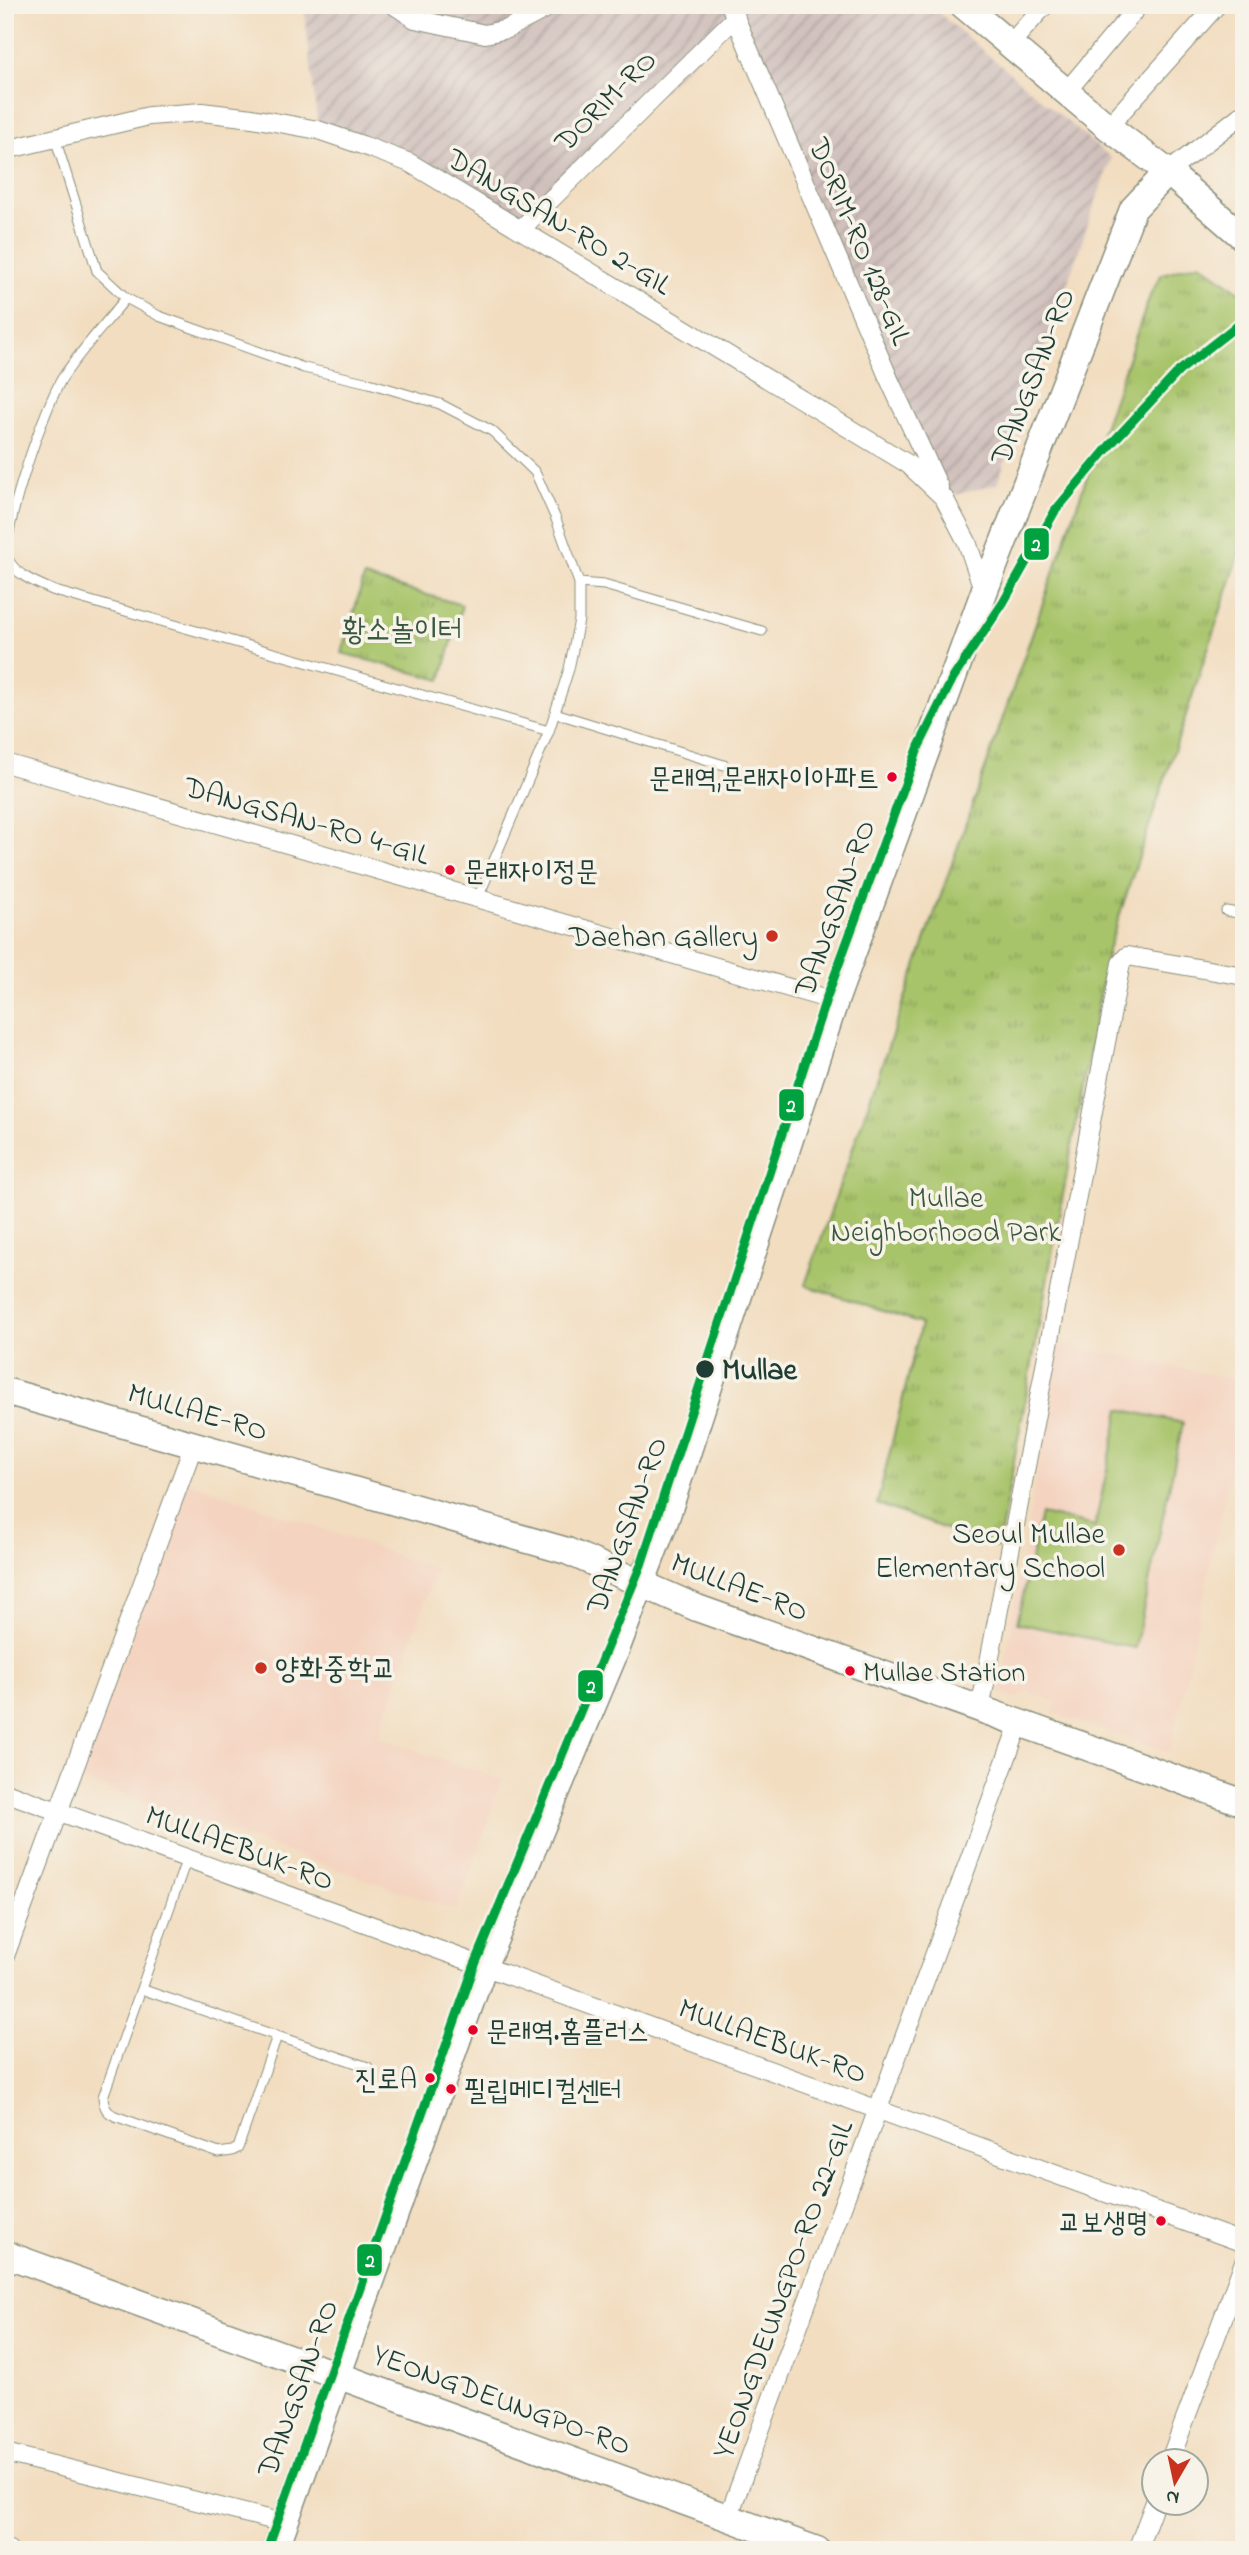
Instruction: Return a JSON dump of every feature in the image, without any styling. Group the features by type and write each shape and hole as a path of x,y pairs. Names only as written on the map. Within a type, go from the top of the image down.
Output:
{"main road":[{"path":"963,5 1108,127 1168,172 1244,238"},
{"name":"DANGSAN-RO","path":"275,2550 484,1965 642,1584 714,1377 835,1001 984,592 1133,209 1168,172"},
{"name":"MULLAE-RO","path":"5,1391 567,1551 697,1608 1244,1803"},
{"name":"YEONGDEUNGPO-RO","path":"5,2254 817,2550"}],"street":[{"path":"394,5 415,19 485,34 507,29 553,5"},
{"path":"1010,44 1045,5"},
{"path":"1066,92 1139,5"},
{"path":"1108,127 1217,5"},
{"name":"DORIM-RO","path":"520,230 733,11"},
{"name":"DORIM-RO 128-GIL","path":"733,11 884,367 944,498"},
{"name":"DANGSAN-RO 2-GIL","path":"5,150 149,116 202,112 318,130 410,163 908,464 944,498 967,542 984,592"},
{"path":"1168,172 1244,113"},
{"name":"DANGSAN-RO 4-GIL","path":"5,763 835,1001"},
{"path":"980,1710 1121,963 1127,956 1244,976"},
{"path":"5,1956 194,1444"},
{"name":"YEONGDEUNGPO-RO 22-GIL","path":"728,2518 1019,1724"},
{"name":"MULLAEBUK-RO","path":"5,1792 1244,2243"},
{"path":"1175,2446 1244,2262"},
{"path":"5,2453 284,2523"},
{"path":"1137,2550 1150,2516"}],"lane":[{"path":"55,138 97,271 126,298 159,316 304,368 369,383 440,404 492,431 535,472 556,519 579,583 579,620 569,669 549,731 478,898"},
{"path":"126,298 62,378 15,491 5,541 6,558 20,573 55,591 549,731"},
{"path":"579,583 604,585 762,631"},
{"path":"555,713 724,765"},
{"path":"1226,911 1244,914"},
{"path":"187,1858 103,2097 105,2109 115,2116 219,2153 232,2151 239,2148 277,2036"},
{"path":"141,1989 368,2067"}],"shaded area":[{"path":"304,5 929,5 1111,158 997,484 944,498 736,18 520,230 410,163 318,130"},
{"name":"Seoul Mullae Elementary School","path":"1059,1343 1244,1381 1244,1407 1170,1753 1053,1713 1057,1702 1028,1692 1017,1699 1000,1693"},
{"name":"양화중학교","path":"186,1481 436,1569 378,1737 502,1780 457,1911 81,1780"}],"green space":[{"name":"Mullae Neighborhood Park","path":"1200,263 1244,295 1244,540 1108,950 998,1548 877,1504 921,1324 805,1285 1151,293 1162,274"},
{"name":"황소놀이터","path":"364,577 462,605 441,680 342,653"},
{"path":"1120,1409 1183,1423 1135,1648 1017,1623 1041,1514 1095,1526"}],"transit line":[{"name":"2","path":"267,2550 474,1967 641,1565 825,1002 919,746 953,678 1003,603 1055,511 1111,444 1179,371 1244,320"}],"place":[{"name":"문래역,문래자이아파트","path":"892,777"},
{"name":"문래자이정문","path":"450,870"},
{"name":"Daehan Gallery","path":"772,936"},
{"name":"Mullae","path":"705,1369"},
{"name":"Seoul Mullae Elementary School","path":"1119,1550"},
{"name":"양화중학교","path":"261,1668"},
{"name":"Mullae Station","path":"850,1671"},
{"name":"문래역.홈플러스","path":"473,2030"},
{"name":"진로A","path":"430,2078"},
{"name":"필립메디컬센터","path":"451,2089"},
{"name":"교보생명","path":"1161,2221"}]}
